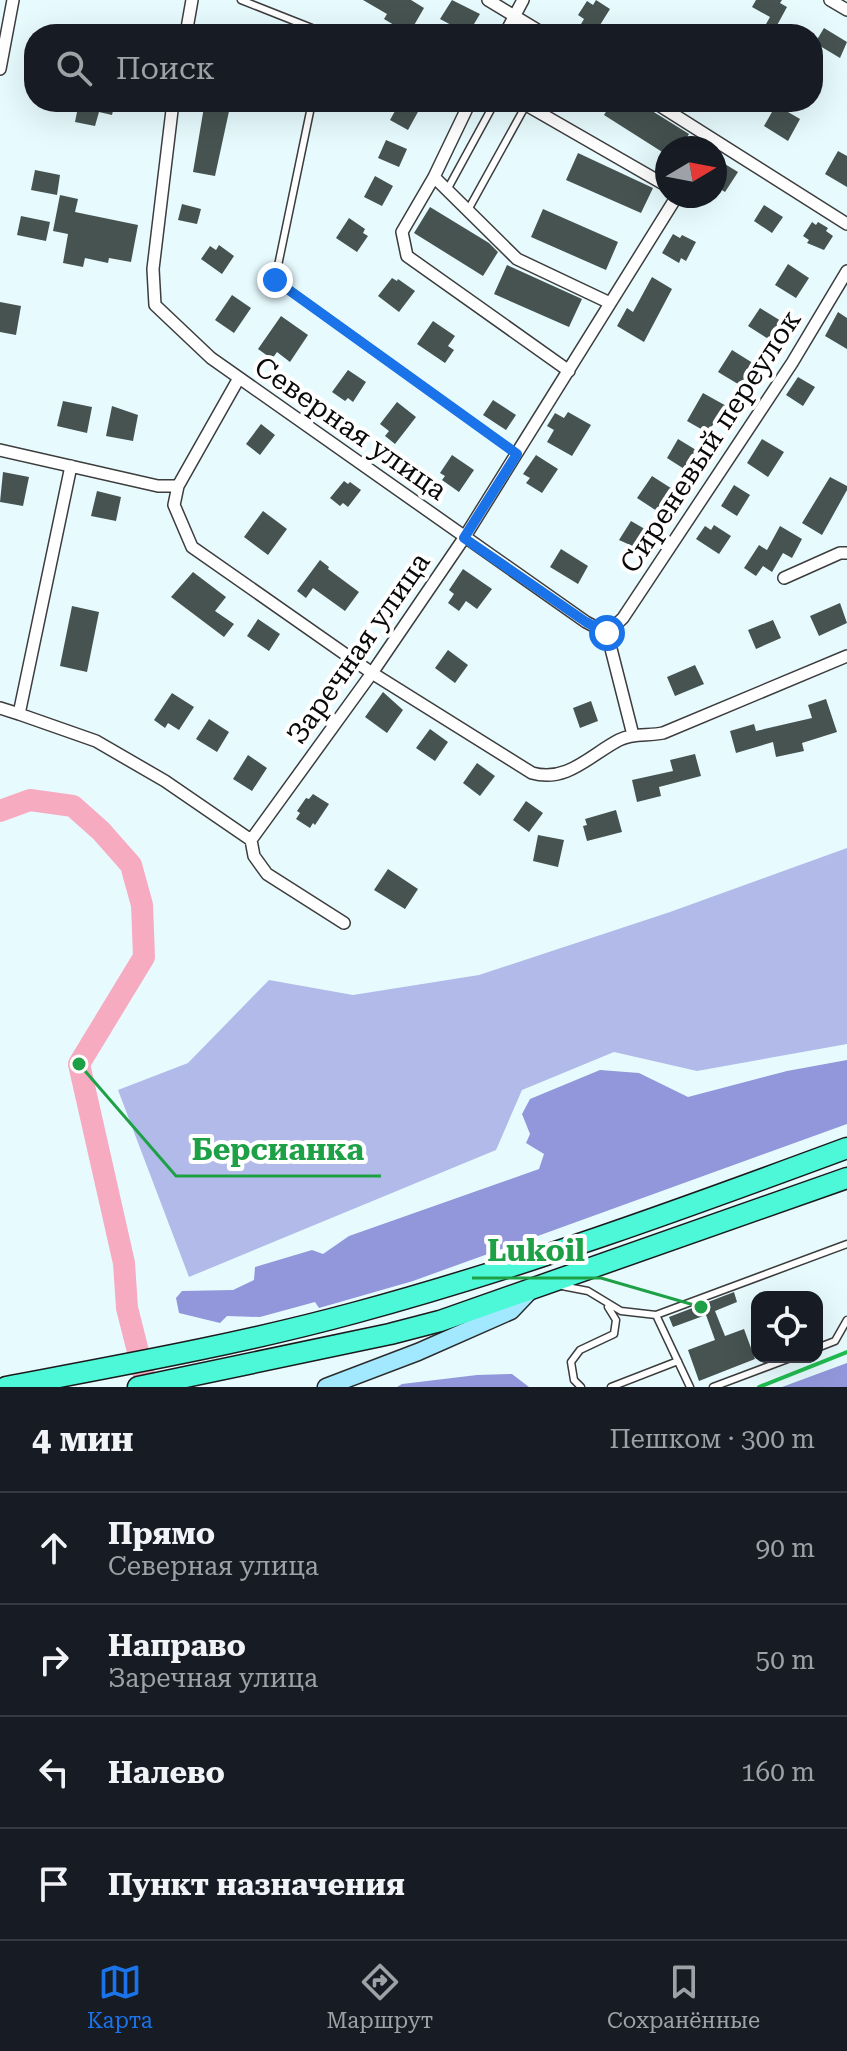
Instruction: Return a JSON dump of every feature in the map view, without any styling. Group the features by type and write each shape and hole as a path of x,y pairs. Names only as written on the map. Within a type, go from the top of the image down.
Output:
{"highway":[{"path":"6,1387 270,1334 425,1293 670,1213 847,1148"},
{"path":"138,1387 440,1321 847,1178"}],"street":[{"path":"0,69 13,0"},
{"path":"188,24 192,0"},
{"path":"488,0 528,24"},
{"path":"511,24 523,0"},
{"path":"830,0 847,10"},
{"name":"Северная улица","path":"172,112 153,269 155,305 211,358 464,538 586,622 607,633"},
{"path":"465,112 434,177 402,232 407,256 569,371"},
{"path":"537,112 655,179"},
{"path":"668,112 703,136"},
{"path":"727,152 847,224"},
{"path":"434,177 517,259 610,303"},
{"name":"Заречная улица","path":"251,840 372,673 464,538 669,208"},
{"name":"Сиреневый переулок","path":"607,633 623,618 649,580 792,363 847,271"},
{"path":"239,378 178,486 174,505 192,547 372,673 532,773 545,777 580,765 618,740 633,735 663,733 847,656"},
{"path":"0,450 158,486 178,486"},
{"path":"19,714 71,466"},
{"path":"784,578 840,553 847,553"},
{"path":"607,633 633,735"},
{"path":"0,708 96,741 165,781 251,840 254,856 267,874 344,923"},
{"path":"326,1387 418,1352 511,1311 540,1287"}],"lane":[{"path":"241,0 302,24"},
{"path":"310,112 275,280 517,454"},
{"path":"447,190 490,112"},
{"path":"468,210 519,112"},
{"path":"540,1287 588,1291 621,1311 656,1315 847,1244"},
{"path":"581,1387 574,1380 571,1362 576,1354 614,1334 617,1329 614,1315 603,1301"},
{"path":"656,1315 690,1387"},
{"path":"823,1346 835,1341 847,1320"},
{"path":"611,1387 678,1361"},
{"path":"713,1387 777,1363"}],"shaded area":[{"path":"847,848 847,1044 697,1071 614,1052 522,1090 496,1150 189,1277 118,1090 188,1063 269,980 353,995 479,975 670,912"},
{"path":"847,1060 847,1124 413,1281 319,1308 315,1302 260,1317 227,1316 220,1323 179,1313 176,1298 182,1291 233,1290 254,1280 255,1267 312,1250 323,1254 349,1236 539,1169 544,1154 526,1143 530,1134 522,1114 530,1099 600,1070 639,1073 688,1097 787,1071"},
{"path":"847,1363 847,1387 782,1387"},
{"path":"512,1374 529,1387 397,1387 477,1375"}],"building":[{"path":"363,0 411,0 424,8 415,24 392,24 384,19 387,14"},
{"path":"452,0 480,14 474,24 449,24 440,19"},
{"path":"596,0 610,9 601,24 581,24 584,19 578,15 587,1 593,5"},
{"path":"756,0 782,0 780,3 787,7 778,24 766,24 770,17 752,7"},
{"path":"823,30 847,42 840,58 823,48"},
{"path":"77,112 99,112 95,126 75,122"},
{"path":"203,112 229,112 215,176 193,172"},
{"path":"394,112 418,112 408,130 390,120"},
{"path":"606,112 654,112 689,134 655,136 655,147 604,115"},
{"path":"772,112 788,112 800,119 788,141 764,126"},
{"path":"386,140 407,149 399,167 378,158"},
{"path":"838,151 847,156 847,187 825,174"},
{"path":"578,153 653,188 641,213 566,180"},
{"path":"727,165 738,172 727,189"},
{"path":"35,170 60,175 57,195 31,190"},
{"path":"375,176 393,186 382,206 364,197"},
{"path":"60,195 78,199 75,212 138,225 131,262 109,258 108,263 85,258 83,267 63,263 68,234 53,231"},
{"path":"182,204 201,209 197,224 178,220"},
{"path":"764,205 783,217 772,233 754,221"},
{"path":"430,207 489,243 498,252 483,276 414,233"},
{"path":"543,209 618,242 606,270 531,237"},
{"path":"21,216 50,222 46,241 17,235"},
{"path":"349,218 365,229 363,233 368,236 357,252 336,238"},
{"path":"812,222 828,228 826,231 833,236 824,250 807,243 809,240 803,236"},
{"path":"673,234 696,242 686,261 681,258 679,263 662,253"},
{"path":"219,245 234,256 222,274 201,259 210,246 216,250"},
{"path":"788,264 809,278 796,298 775,285"},
{"path":"507,265 582,299 569,327 494,294"},
{"path":"652,277 672,289 644,342 617,326 627,308 633,312"},
{"path":"392,278 415,291 399,312 378,296"},
{"path":"232,295 251,308 234,333 215,320"},
{"path":"0,302 21,306 16,335 0,332"},
{"path":"760,308 781,321 770,340 748,326"},
{"path":"838,312 847,318 847,349 825,336"},
{"path":"281,316 308,335 290,362 277,352 272,359 258,349"},
{"path":"433,321 455,336 448,346 454,350 445,363 417,344"},
{"path":"732,350 756,365 743,387 718,372"},
{"path":"348,370 366,382 353,402 348,398 345,401 332,392"},
{"path":"798,377 815,387 803,406 786,395"},
{"path":"703,393 730,408 723,419 718,416 708,433 687,421"},
{"path":"493,400 516,415 506,430 483,415"},
{"path":"63,401 92,407 87,433 57,426"},
{"path":"397,402 416,417 395,444 385,436 389,431 380,424"},
{"path":"112,406 138,415 133,441 106,436"},
{"path":"568,412 591,425 572,456 547,442 554,430 547,426 555,413 564,418"},
{"path":"261,424 275,435 260,455 246,444"},
{"path":"678,439 701,453 689,472 667,458"},
{"path":"762,439 784,452 768,477 747,463"},
{"path":"452,455 474,470 459,492 442,480 445,476 440,473"},
{"path":"536,455 558,469 542,493 526,483 530,478 523,474"},
{"path":"3,472 29,477 23,506 0,502"},
{"path":"652,476 677,492 663,515 637,498"},
{"path":"830,477 847,486 847,490 822,535 802,523"},
{"path":"344,481 361,490 348,507 343,503 340,506 330,498"},
{"path":"734,485 750,495 737,516 721,506"},
{"path":"97,491 121,497 116,521 91,516"},
{"path":"263,511 287,529 268,555 244,537"},
{"path":"631,521 650,532 639,549 619,540"},
{"path":"714,525 731,536 719,554 696,539 705,526 711,530"},
{"path":"780,526 802,539 792,558 783,553 772,572 763,566 756,576 744,568 759,545 767,550"},
{"path":"561,549 588,566 578,584 550,567"},
{"path":"320,560 359,592 345,611 313,588 306,598 297,591"},
{"path":"463,569 492,589 477,609 466,601 459,611 448,603 454,594 449,590"},
{"path":"193,572 226,597 215,611 234,624 224,637 171,597"},
{"path":"840,603 847,623 819,636 810,616"},
{"path":"72,606 99,612 87,672 60,666"},
{"path":"258,619 280,634 269,651 247,636"},
{"path":"773,620 781,638 756,649 748,630"},
{"path":"448,650 468,665 455,683 435,668"},
{"path":"695,665 704,684 675,696 667,677"},
{"path":"383,692 403,710 387,733 365,717"},
{"path":"172,693 194,707 179,730 168,723 165,728 154,720"},
{"path":"826,699 837,732 802,743 804,751 776,757 773,742 736,753 730,731 754,724 756,731 812,718 808,705"},
{"path":"591,701 598,721 580,728 573,708"},
{"path":"209,719 229,732 217,752 196,739"},
{"path":"430,729 448,742 435,761 416,748"},
{"path":"695,754 701,776 659,787 661,796 637,802 632,780 673,771 670,760"},
{"path":"248,755 267,768 252,791 233,779"},
{"path":"477,763 495,776 480,796 463,783"},
{"path":"313,794 329,804 310,828 296,819 300,813 297,811"},
{"path":"526,801 543,813 529,832 513,820"},
{"path":"616,810 622,832 587,841 583,826 587,825 585,819"},
{"path":"538,835 564,840 558,867 533,861"},
{"path":"388,869 418,889 405,909 374,890"},
{"path":"734,1292 737,1302 715,1311 725,1336 744,1329 751,1348 751,1361 699,1381 688,1350 715,1340 706,1315 673,1327 669,1317"}],"waterway":[{"path":"0,811 30,800 73,806 101,831 131,865 142,905 144,957 79,1064 124,1263 127,1308 147,1387"}],"railway":[{"path":"759,1387 847,1352"}],"place":[{"name":"Берсианка","path":"79,1064"},
{"name":"Lukoil","path":"701,1307"}],"route":[{"path":"275,280 517,454 464,538 586,622 607,633"}]}
